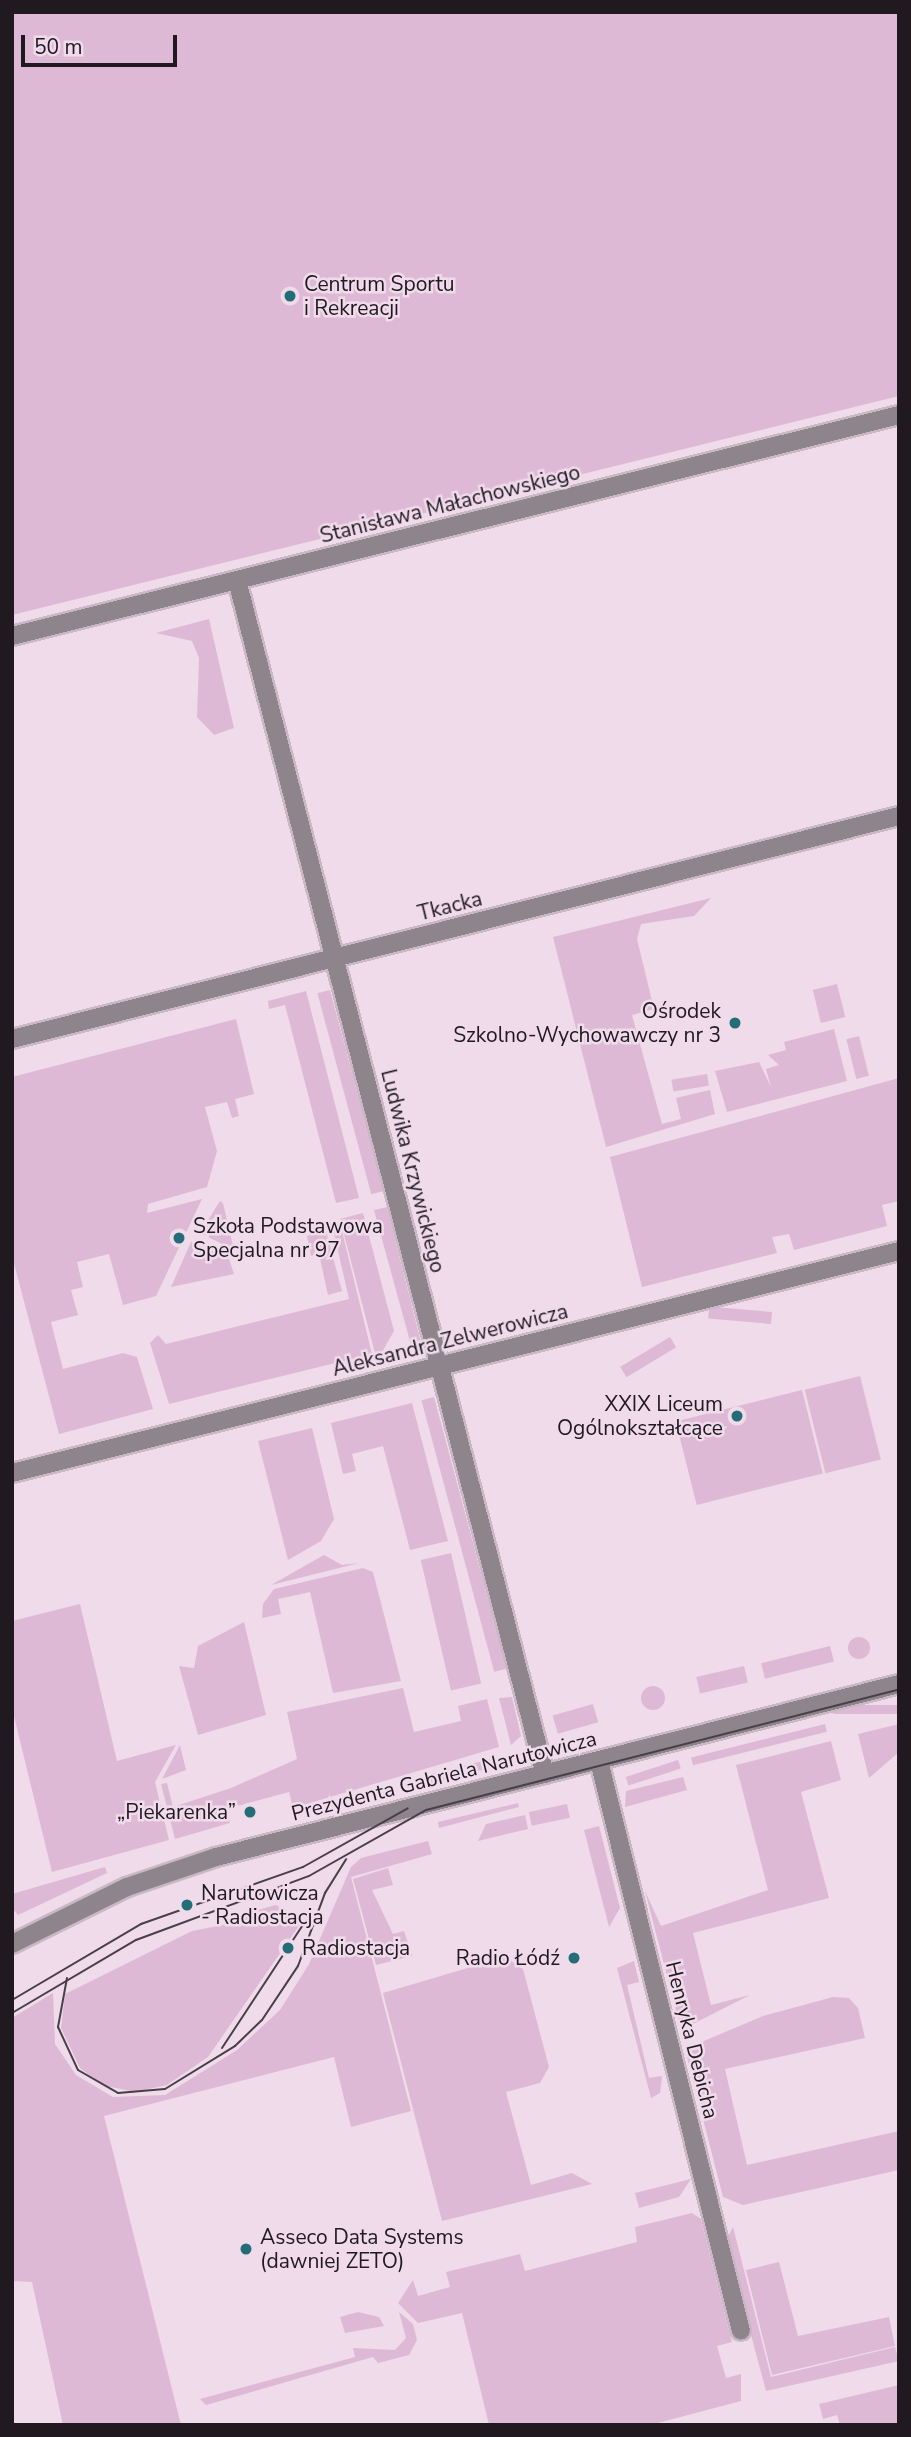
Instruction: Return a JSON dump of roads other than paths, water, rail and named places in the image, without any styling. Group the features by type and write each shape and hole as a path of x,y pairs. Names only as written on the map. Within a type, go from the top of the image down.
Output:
{"street":[{"name":"Stanisława Małachowskiego","path":"12,636 899,415"},
{"name":"Ludwika Krzywickiego","path":"237,580 545,1774"},
{"name":"Tkacka","path":"12,1039 899,816"},
{"name":"Aleksandra Zelwerowicza","path":"12,1473 899,1251"},
{"name":"Prezydenta Gabriela Narutowicza","path":"12,1944 167,1872 899,1684"},
{"name":"Henryka Debicha","path":"599,1761 741,2331"}],"tram line":[{"path":"12,2013 136,1940 309,1876 426,1810 899,1689"},
{"path":"12,2000 141,1924 303,1867 408,1808"},
{"path":"67,1978 58,2027 78,2070 118,2093 165,2089 235,2046 262,2020 298,1966 325,1893 346,1859"},
{"path":"222,2048 312,1911"}],"place":[{"name":"Centrum Sportu i Rekreacji","path":"290,296"},
{"name":"Ośrodek Szkolno-Wychowawczy nr 3","path":"735,1023"},
{"name":"Szkoła Podstawowa Specjalna nr 97","path":"179,1238"},
{"name":"XXIX Liceum Ogólnokształcące","path":"737,1416"},
{"name":"„Piekarenka”","path":"250,1812"},
{"name":"Narutowicza - Radiostacja","path":"187,1905"},
{"name":"Radiostacja","path":"288,1948"},
{"name":"Radio Łódź","path":"574,1958"},
{"name":"Asseco Data Systems (dawniej ZETO)","path":"246,2249"}]}
